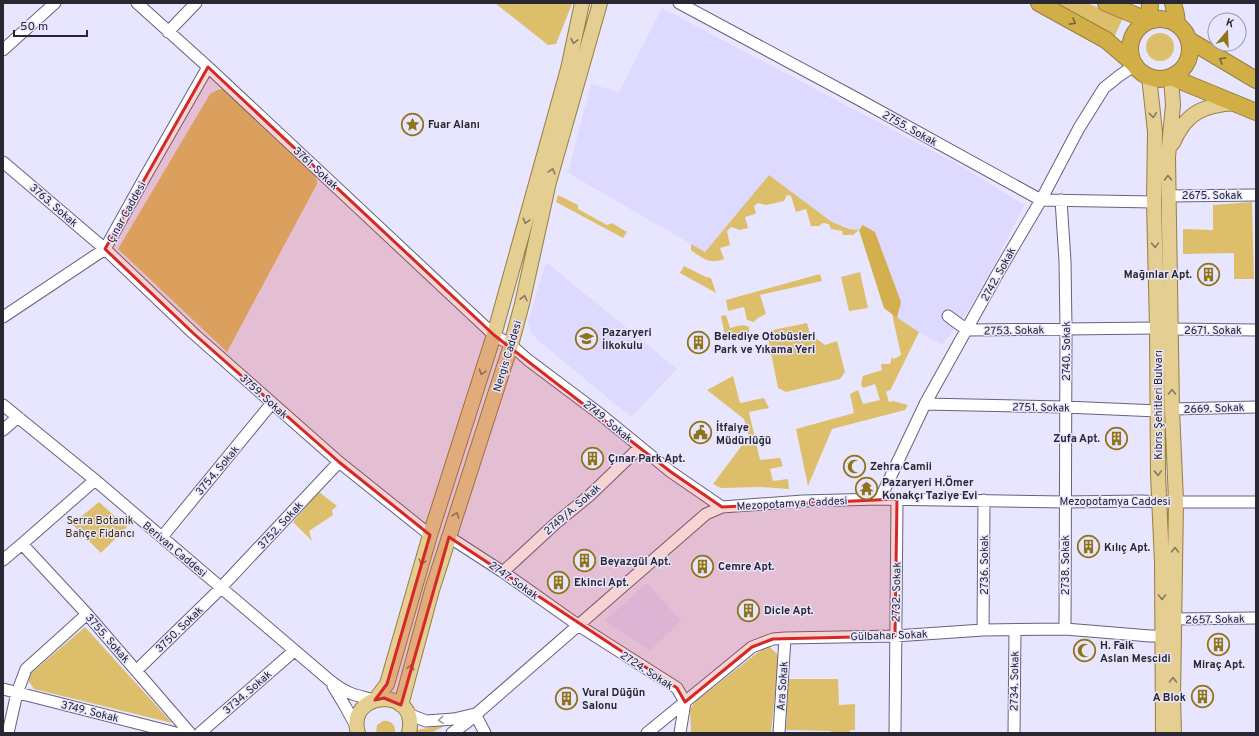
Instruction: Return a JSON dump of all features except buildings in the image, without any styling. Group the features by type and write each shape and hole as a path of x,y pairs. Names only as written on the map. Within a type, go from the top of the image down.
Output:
{"highway":[{"path":"1039,3 1106,40 1136,65"},
{"path":"1106,3 1149,21"},
{"path":"1149,21 1150,3"},
{"path":"1173,3 1177,24"},
{"path":"1171,77 1186,65 1190,52 1189,40 1184,31 1177,24 1169,20 1160,19 1149,21 1138,29 1132,40 1130,48 1132,57 1141,72 1156,78 1171,77 1256,112"},
{"path":"1189,40 1256,80"}],"main road":[{"name":"Nergis Caddesi","path":"358,731 357,720 361,711 367,704 375,700 387,684 430,535 494,334 568,69 582,3"},
{"name":"Nergis Caddesi","path":"409,733 411,726 405,709 432,590 511,345 522,304 549,182 600,3"},
{"name":"Kıbrıs Şehitleri Bulvarı","path":"1149,76 1154,132 1154,202 1172,410 1176,501 1173,698 1174,733"},
{"name":"Kıbrıs Şehitleri Bulvarı","path":"1163,733 1158,411 1164,329 1168,157 1173,105 1171,77"},
{"path":"1168,157 1178,131 1188,118 1206,107 1236,103"},
{"path":"375,700 384,698 393,700 405,709"}],"street":[{"path":"3,50 55,3"},
{"name":"3761. Sokak","path":"137,3 494,334"},
{"path":"168,32 196,3"},
{"name":"2755. Sokak","path":"679,3 1041,200 1154,202"},
{"name":"2742. Sokak","path":"880,499 925,404 998,273 1041,200 1080,128 1104,88 1136,65"},
{"name":"Çınar Caddesi","path":"3,317 105,249 145,176 208,68"},
{"name":"3763. Sokak","path":"3,162 105,249"},
{"name":"2675. Sokak","path":"1168,196 1256,195"},
{"name":"2740. Sokak","path":"1061,200 1065,262 1066,329 1065,502"},
{"name":"3759. Sokak","path":"105,249 193,333 339,462 430,535"},
{"path":"948,316 967,330"},
{"name":"2753. Sokak","path":"967,330 1164,329"},
{"name":"2671. Sokak","path":"1164,329 1256,330"},
{"name":"2749. Sokak","path":"494,334 511,345 528,360 600,414 671,472 722,506"},
{"name":"3754. Sokak","path":"162,537 272,403"},
{"name":"2751. Sokak","path":"925,404 1065,407 1158,411"},
{"name":"Berivan Caddesi","path":"3,405 95,480 328,679 342,690 353,695 375,700"},
{"name":"2669. Sokak","path":"1172,410 1256,407"},
{"path":"3,430 18,417"},
{"name":"2749/A. Sokak","path":"503,572 556,523 589,496 640,447"},
{"name":"3752. Sokak","path":"221,587 339,462"},
{"path":"3,560 95,480"},
{"name":"Mezopotamya Caddesi","path":"452,733 466,723 706,514 722,506 803,501 880,499 1065,502 1256,502"},
{"name":"2732. Sokak","path":"895,733 897,499"},
{"name":"2736. Sokak","path":"984,500 984,630"},
{"name":"2738. Sokak","path":"1065,502 1065,628"},
{"name":"2747. Sokak","path":"449,537 503,572 578,625"},
{"name":"3755. Sokak","path":"22,544 87,614 190,733"},
{"name":"3750. Sokak","path":"136,671 221,587"},
{"path":"8,733 17,693 26,669 87,614"},
{"name":"2657. Sokak","path":"1174,619 1256,618"},
{"name":"2724. Sokak","path":"578,625 677,688 685,702"},
{"name":"Gülbahar Sokak","path":"647,733 752,647 773,639 896,636 984,630 1065,628 1162,636"},
{"name":"2734. Sokak","path":"1014,733 1015,630"},
{"name":"Ara Sokak","path":"779,733 785,638"},
{"name":"3734. Sokak","path":"200,733 294,651"},
{"path":"328,679 358,731"},
{"name":"3749. Sokak","path":"3,689 176,733"},
{"path":"680,733 685,702"},
{"name":"Mezopotamya Caddesi","path":"405,709 426,721 454,719 475,714"},
{"path":"475,714 485,733"}],"highlighted area":[{"path":"208,67 494,335 671,472 722,507 897,499 895,636 773,639 752,647 685,702 677,688 449,537 401,705 384,698 375,700 387,684 430,535 339,462 193,333 105,249"}],"shaded area":[{"path":"662,8 961,166 1024,205 994,265 966,314 942,345 919,332 884,308 859,230 849,229 832,222 769,175 705,252 568,173 591,84 619,92"},
{"path":"863,225 875,232 901,302 897,318 884,308 859,230"},
{"name":"Pazaryeri İlkokulu","path":"546,262 677,369 631,417 532,334 528,322"},
{"path":"647,583 681,621 650,651 604,621"}],"green space":[{"path":"495,3 572,4 556,44 548,45"},
{"path":"1055,3 1087,3 1123,18 1113,40"},
{"path":"1160,33 1170,37 1174,47 1170,57 1160,61 1150,57 1146,47 1150,37"},
{"path":"223,89 315,176 317,181 317,184 227,352 118,249 210,94 217,90"},
{"path":"769,175 832,222 849,229 859,230 853,235 843,235 842,231 831,229 829,224 823,223 819,226 811,226 806,209 796,212 791,196 787,195 784,201 766,205 758,203 754,206 756,213 745,217 748,228 740,230 731,227 727,231 730,245 720,248 724,259 719,261 706,260 691,250 691,244 705,252"},
{"path":"558,195 578,205 578,209 607,225 612,223 627,232 623,238 556,202"},
{"path":"1252,202 1254,279 1234,279 1234,253 1183,254 1183,229 1213,230 1213,205"},
{"path":"684,266 711,278 716,293 680,273"},
{"path":"860,272 868,308 849,311 841,277"},
{"path":"820,274 822,281 760,295 766,314 754,322 747,320 744,307 728,311 726,300"},
{"path":"892,314 919,332 890,391 889,390 886,392 889,402 893,401 908,405 905,410 832,429 808,486 796,429 854,413 850,394 858,390 863,404 880,400 875,384 863,388 861,384 863,376 882,370 881,364 890,364 892,357 894,359 901,355"},
{"path":"726,315 730,328 741,325 749,327 749,336 726,341 721,316"},
{"path":"807,323 810,334 825,345 837,341 845,372 840,379 786,392 778,388 768,338 773,330"},
{"path":"733,376 740,403 764,398 769,408 749,412 760,460 780,458 783,466 770,469 773,481 788,479 789,489 761,487 721,488 713,484 749,436 744,419 707,390"},
{"path":"319,492 337,506 332,510 333,515 309,531 312,541 293,522"},
{"name":"Serra Botanik Bahçe Fidancı","path":"99,502 127,527 101,553 72,524"},
{"path":"85,627 172,723 34,689 29,682 29,675"},
{"path":"770,647 779,656 771,733 691,733 690,709 696,701 757,653"},
{"path":"788,679 838,679 839,705 855,704 855,730 850,730 850,733 831,733 831,731 786,730"},
{"path":"383,721 388,721 392,724 395,728 395,733 376,733 377,725"},
{"path":"446,725 431,733 409,733 410,731"}],"place":[{"name":"Fuar Alanı","path":"412,124"},
{"name":"Mağınlar Apt.","path":"1208,274"},
{"name":"Pazaryeri İlkokulu","path":"587,338"},
{"name":"Belediye Otobüsleri Park ve Yıkama Yeri","path":"698,342"},
{"name":"İtfaiye Müdürlüğü","path":"701,433"},
{"name":"Zufa Apt.","path":"1116,438"},
{"name":"Çınar Park Apt.","path":"592,458"},
{"name":"Zehra Camii","path":"855,466"},
{"name":"Pazaryeri H.Ömer Konakçı Taziye Evi","path":"867,488"},
{"name":"Kılıç Apt.","path":"1088,547"},
{"name":"Beyazgül Apt.","path":"585,561"},
{"name":"Cemre Apt.","path":"703,566"},
{"name":"Ekinci Apt.","path":"559,582"},
{"name":"Dicle Apt.","path":"749,610"},
{"name":"Miraç Apt.","path":"1219,644"},
{"name":"H. Faik Aslan Mescidi","path":"1084,651"},
{"name":"A Blok","path":"1202,697"},
{"name":"Vural Düğün Salonu","path":"567,698"}]}
